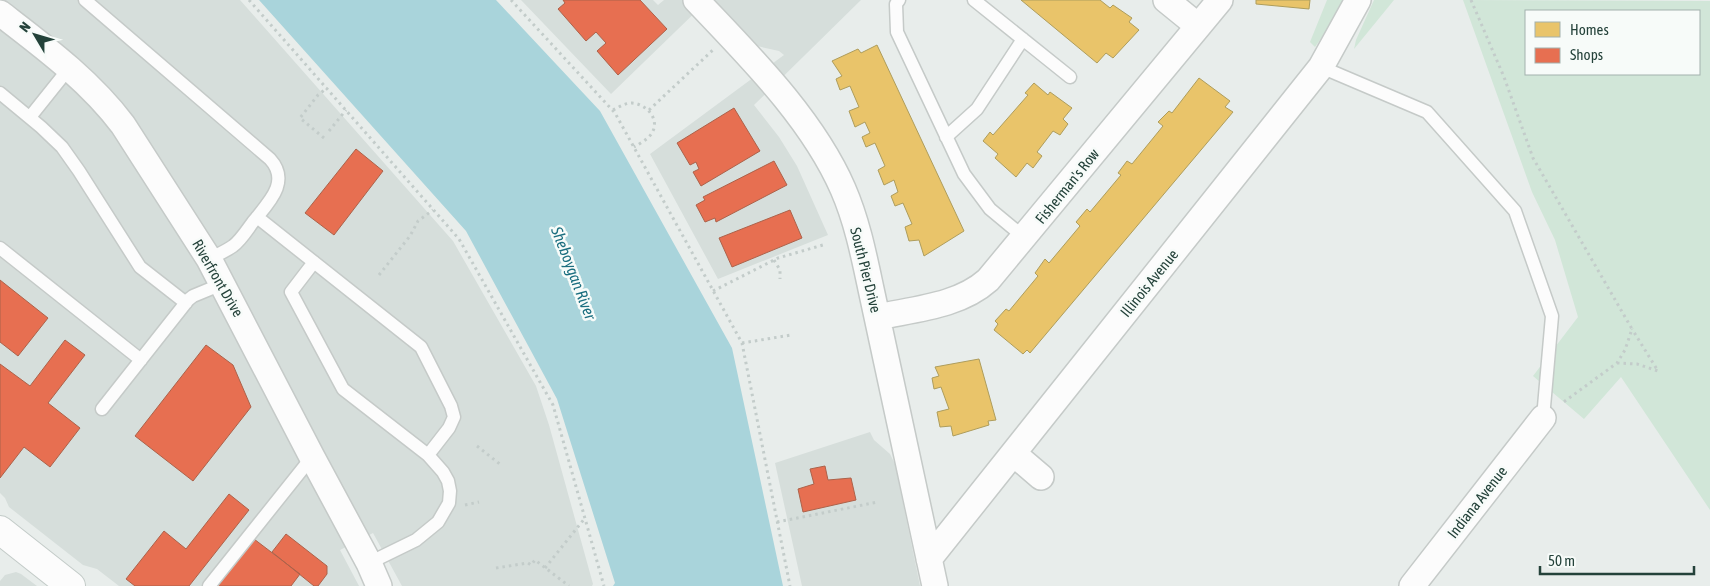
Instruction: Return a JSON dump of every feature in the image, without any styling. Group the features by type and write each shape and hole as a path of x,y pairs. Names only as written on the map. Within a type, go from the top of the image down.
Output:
{"main road":[{"path":"4,540 71,586"}],"street":[{"name":"South Pier Drive","path":"696,0 798,114 824,154 843,190 862,249 878,317 935,586"},
{"path":"1166,0 1198,26"},
{"name":"Fisherman's Row","path":"878,317 948,302 976,290 993,276 1124,114 1220,0"},
{"name":"Illinois Avenue","path":"929,559 1322,67 1358,0"},
{"name":"Riverfront Drive","path":"0,13 70,68 123,125 209,259 369,563 379,586"},
{"name":"Indiana Avenue","path":"1412,586 1543,418"},
{"path":"1014,454 1041,476"}],"lane":[{"path":"85,0 276,165 279,173 278,185 272,198 235,245 209,259"},
{"path":"899,0 896,4 897,32 964,174 990,209 1025,238"},
{"path":"974,0 1070,77"},
{"path":"946,137 978,108 1023,39"},
{"path":"1322,67 1427,112 1515,211 1552,316 1543,418"},
{"path":"30,117 70,68"},
{"path":"0,93 59,144 74,163 140,267 186,302"},
{"path":"257,217 421,347 451,406 454,417 449,428 428,455"},
{"path":"0,248 141,360"},
{"path":"314,262 291,292 343,390 428,455 443,472 448,481 450,497 446,510 438,522 421,537 369,563"},
{"path":"102,410 186,302 193,296 222,284"},
{"path":"209,586 312,457"}],"path":[{"path":"249,0 459,239 553,405 604,586"},
{"path":"511,0 613,110 742,343 790,586"},
{"path":"1471,0 1504,77 1533,158 1658,371 1637,364 1617,364"},
{"path":"649,110 729,35"},
{"path":"324,138 300,118 326,88"},
{"path":"613,110 632,103 649,110 654,120 653,132 634,147"},
{"path":"330,131 346,110"},
{"path":"379,275 410,236 418,221 433,210"},
{"path":"713,291 774,260 794,252 823,245"},
{"path":"774,260 780,270 780,279"},
{"path":"1543,418 1617,364 1625,350 1632,329"},
{"path":"742,343 791,335"},
{"path":"477,446 501,464"},
{"path":"462,505 479,502"},
{"path":"777,522 878,502"},
{"path":"545,568 586,517"},
{"path":"496,568 528,563 531,565 535,560 569,586"}],"shaded area":[{"path":"0,0 240,0 453,241 536,386 549,425 592,586 402,586 373,533 340,550 359,586 119,586 97,569 83,565 9,507 5,498 0,493"},
{"path":"521,0 653,0 658,5 664,0 708,0 611,94"},
{"path":"715,0 861,0 754,105 779,137 797,166 828,235 718,279 650,154 784,55 779,51 757,46"},
{"path":"870,432 874,440 890,454 895,464 920,586 802,586 775,463"},
{"path":"16,572 37,586 0,586 0,581 5,575"}],"green space":[{"path":"1327,0 1348,0 1315,47 1310,42"},
{"path":"1374,0 1394,0 1354,49 1356,40"},
{"path":"1463,0 1710,1 1710,510 1621,377 1584,419 1533,376 1578,317 1555,240 1532,192"}],"water":[{"name":"Sheboygan River","path":"259,0 496,0 600,111 732,348 783,586 613,586 615,583 557,399 466,231"}],"building: Homes":[{"path":"1021,0 1100,0 1110,8 1113,5 1132,18 1129,22 1139,30 1113,58 1106,53 1097,63"},
{"path":"1256,0 1310,0 1309,9 1256,4"},
{"path":"877,45 964,231 924,256 919,240 909,241 905,227 912,224 903,203 895,206 891,196 898,192 894,180 884,185 878,170 885,166 875,143 866,147 862,137 870,133 865,122 855,127 849,111 859,107 850,86 840,90 836,79 842,76 832,61 858,49 861,53"},
{"path":"1199,78 1230,101 1225,107 1233,112 1030,353 1027,350 1023,354 994,330 998,324 995,321 1006,309 1009,311 1038,276 1035,273 1045,259 1049,263 1080,226 1076,222 1087,209 1090,212 1121,175 1118,173 1127,161 1132,164 1163,126 1158,122 1169,111 1172,113"},
{"path":"1034,83 1048,95 1050,92 1072,108 1063,119 1068,124 1060,135 1053,131 1037,152 1042,156 1033,168 1027,163 1016,177 995,158 998,154 983,141 990,132 993,135 1028,95 1025,93"},
{"path":"979,359 996,420 988,421 989,425 953,436 951,426 940,427 937,412 949,409 941,387 934,389 932,378 939,376 935,367"}],"building: Shops":[{"path":"563,0 640,0 667,29 618,75 597,51 606,43 596,32 586,41 558,9 565,3"},
{"path":"734,108 760,151 701,186 693,172 699,169 696,162 690,165 677,143"},
{"path":"356,149 383,171 334,235 305,213"},
{"path":"774,161 787,185 716,222 715,218 705,222 696,205 705,200 703,197"},
{"path":"790,210 802,238 732,267 719,238"},
{"path":"0,280 48,318 18,356 0,342"},
{"path":"65,340 85,355 48,403 80,428 50,467 24,447 0,478 0,364 30,386"},
{"path":"206,345 233,365 251,407 193,481 135,436"},
{"path":"825,466 828,480 851,478 856,500 803,512 798,489 814,484 810,469"},
{"path":"229,494 249,510 189,586 135,586 126,579 164,531 186,549"},
{"path":"286,534 327,566 327,574 318,586 314,586 272,552"},
{"path":"254,539 300,574 291,586 218,586"}]}
